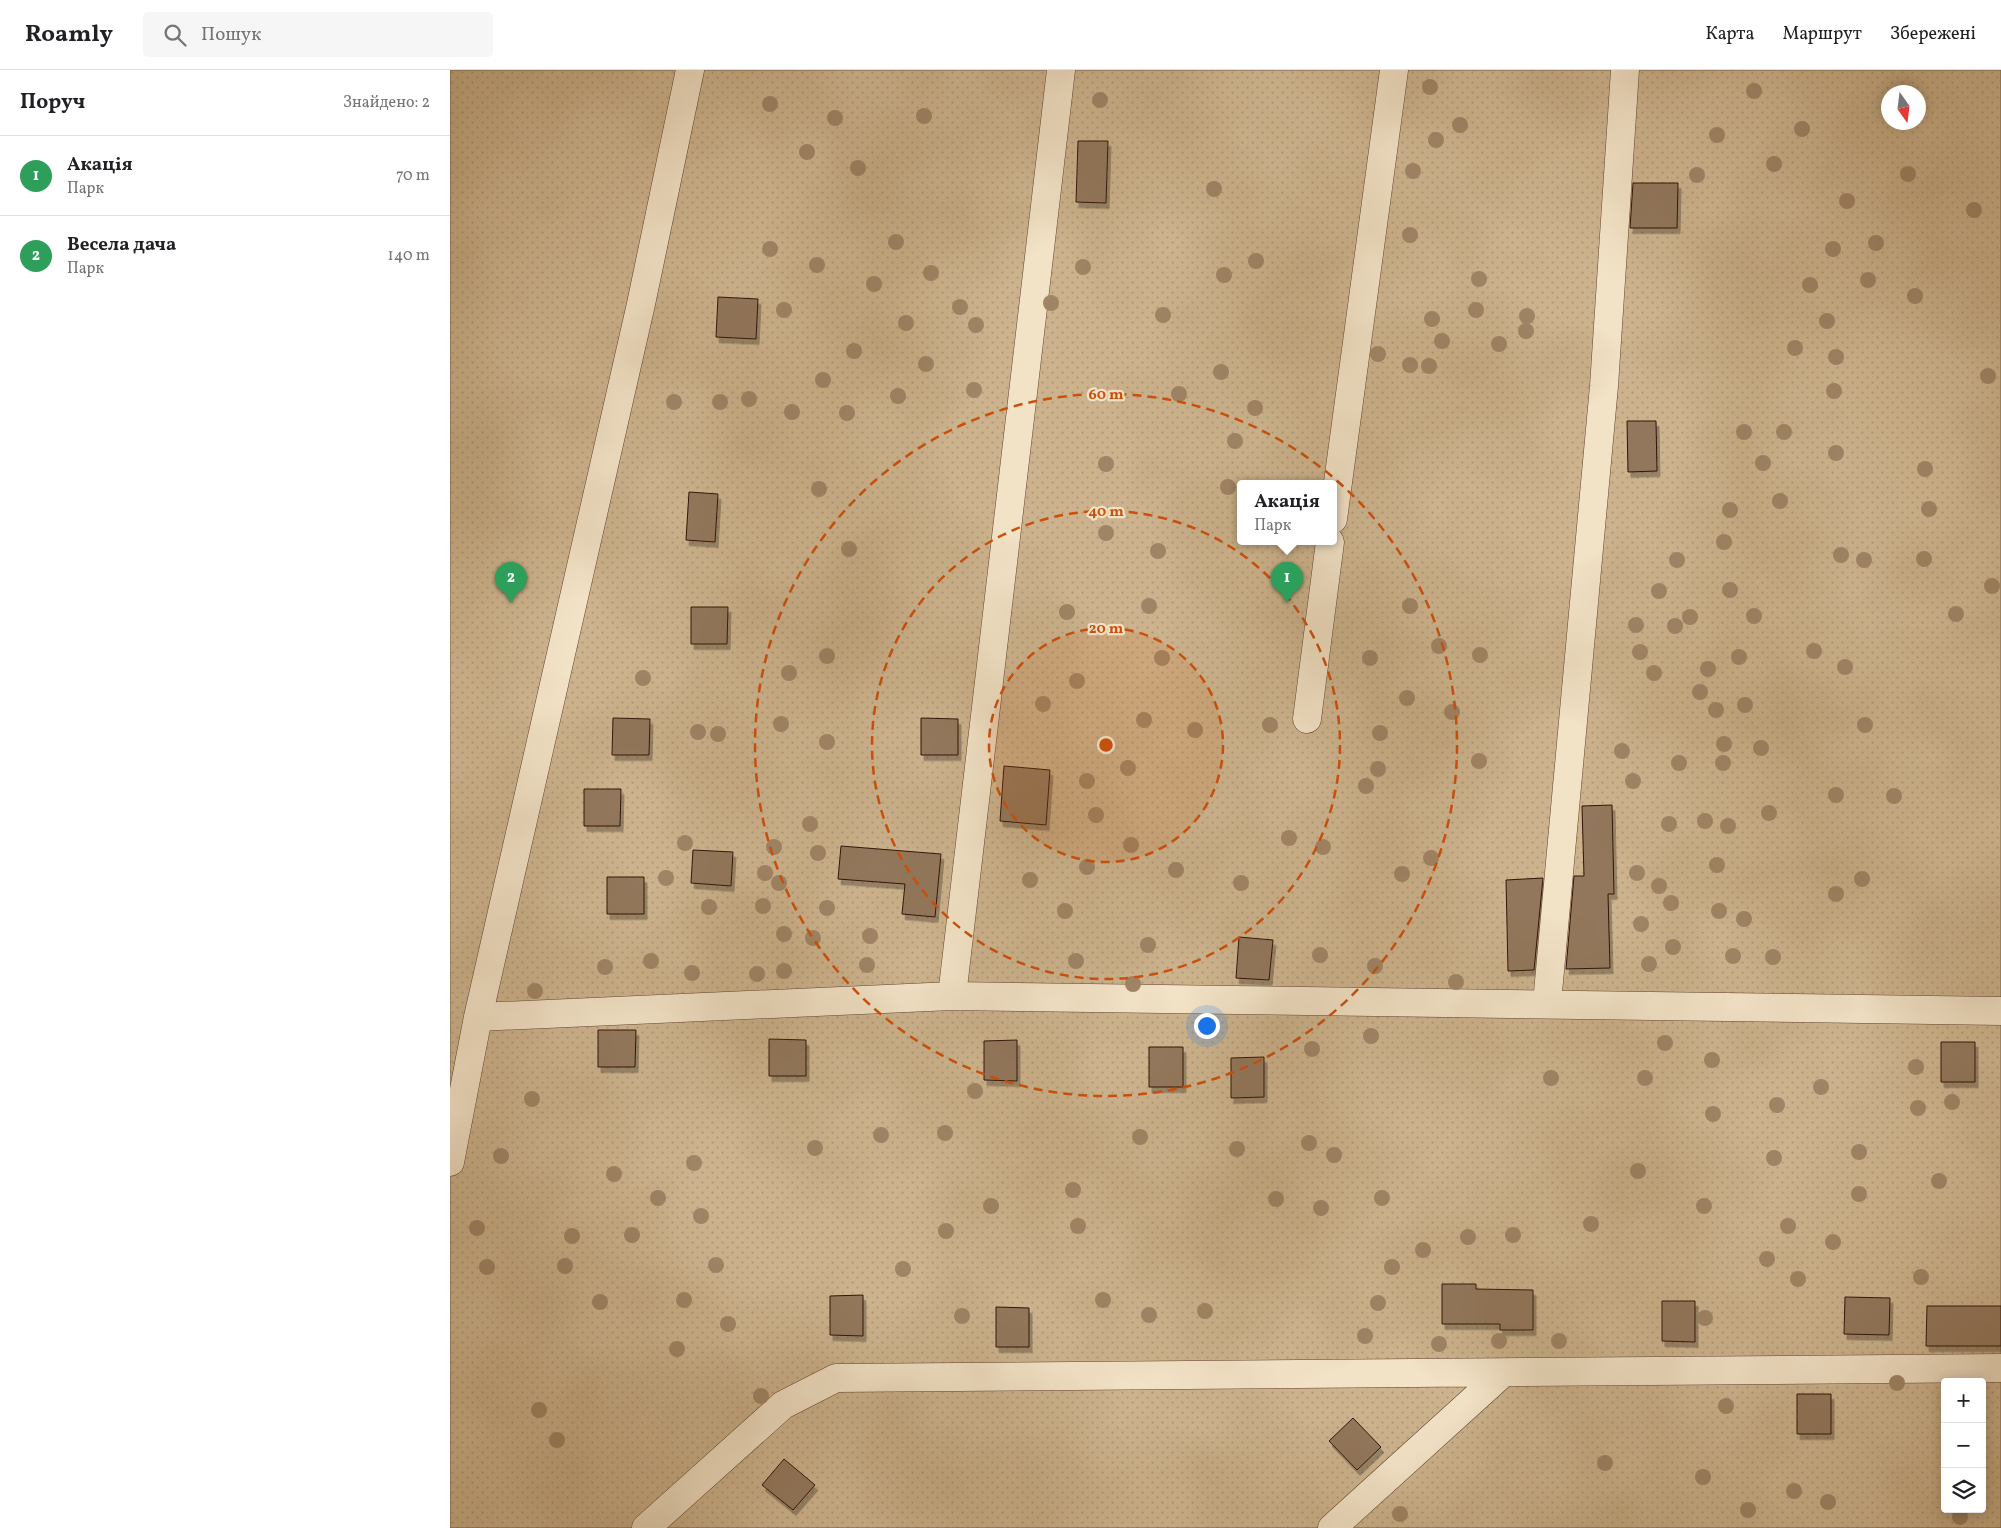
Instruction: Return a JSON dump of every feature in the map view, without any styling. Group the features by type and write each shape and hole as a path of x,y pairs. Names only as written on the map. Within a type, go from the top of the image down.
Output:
{"street":[{"path":"450,1162 478,1016 641,304 690,70"},
{"path":"952,996 1061,70"},
{"path":"1337,490 1394,70"},
{"path":"1547,1003 1604,386 1625,70"},
{"path":"1306,719 1330,545"},
{"path":"478,1016 952,996 1547,1003 2001,1011"},
{"path":"646,1528 783,1405 836,1378 2001,1368"},
{"path":"1332,1528 1503,1372"}],"shaded area":[{"path":"450,70 2001,70 2001,1528 450,1528"}],"building":[{"path":"1078,141 1108,141 1106,203 1076,202"},
{"path":"1633,183 1678,183 1677,228 1630,228"},
{"path":"718,297 758,299 756,339 716,337"},
{"path":"1627,421 1656,421 1657,471 1628,472"},
{"path":"689,492 718,494 715,542 686,540"},
{"path":"691,607 728,607 727,644 691,644"},
{"path":"613,718 650,719 649,755 612,755"},
{"path":"921,718 958,719 958,755 921,755"},
{"path":"1004,766 1050,770 1046,825 1000,821"},
{"path":"584,789 621,789 620,826 584,826"},
{"path":"1612,805 1614,894 1608,894 1610,968 1566,969 1574,876 1584,876 1582,806"},
{"path":"841,846 941,854 935,917 902,914 905,884 838,879"},
{"path":"693,850 733,852 731,886 691,883"},
{"path":"607,877 644,877 644,914 607,914"},
{"path":"1543,878 1534,970 1508,971 1506,880"},
{"path":"1239,937 1273,940 1269,980 1236,978"},
{"path":"598,1030 636,1030 635,1067 598,1067"},
{"path":"769,1039 806,1040 806,1076 769,1076"},
{"path":"1017,1040 1017,1081 984,1080 984,1041"},
{"path":"1941,1042 1975,1042 1975,1082 1941,1082"},
{"path":"1149,1047 1183,1047 1183,1087 1149,1087"},
{"path":"1264,1057 1264,1097 1231,1098 1231,1058"},
{"path":"1442,1284 1476,1284 1476,1289 1533,1290 1533,1330 1500,1330 1500,1324 1442,1324"},
{"path":"863,1295 863,1336 830,1335 830,1296"},
{"path":"1845,1297 1890,1298 1889,1335 1844,1334"},
{"path":"1662,1301 1695,1301 1695,1342 1662,1341"},
{"path":"1927,1306 2001,1306 2001,1346 1926,1346"},
{"path":"996,1307 1029,1308 1029,1347 996,1347"},
{"path":"1797,1394 1831,1394 1831,1434 1797,1434"},
{"path":"1353,1418 1381,1447 1357,1470 1329,1441"},
{"path":"784,1459 815,1485 793,1510 762,1485"}],"place":[{"name":"Весела дача","path":"511,603"},
{"name":"Акація","path":"1287,603"}]}
